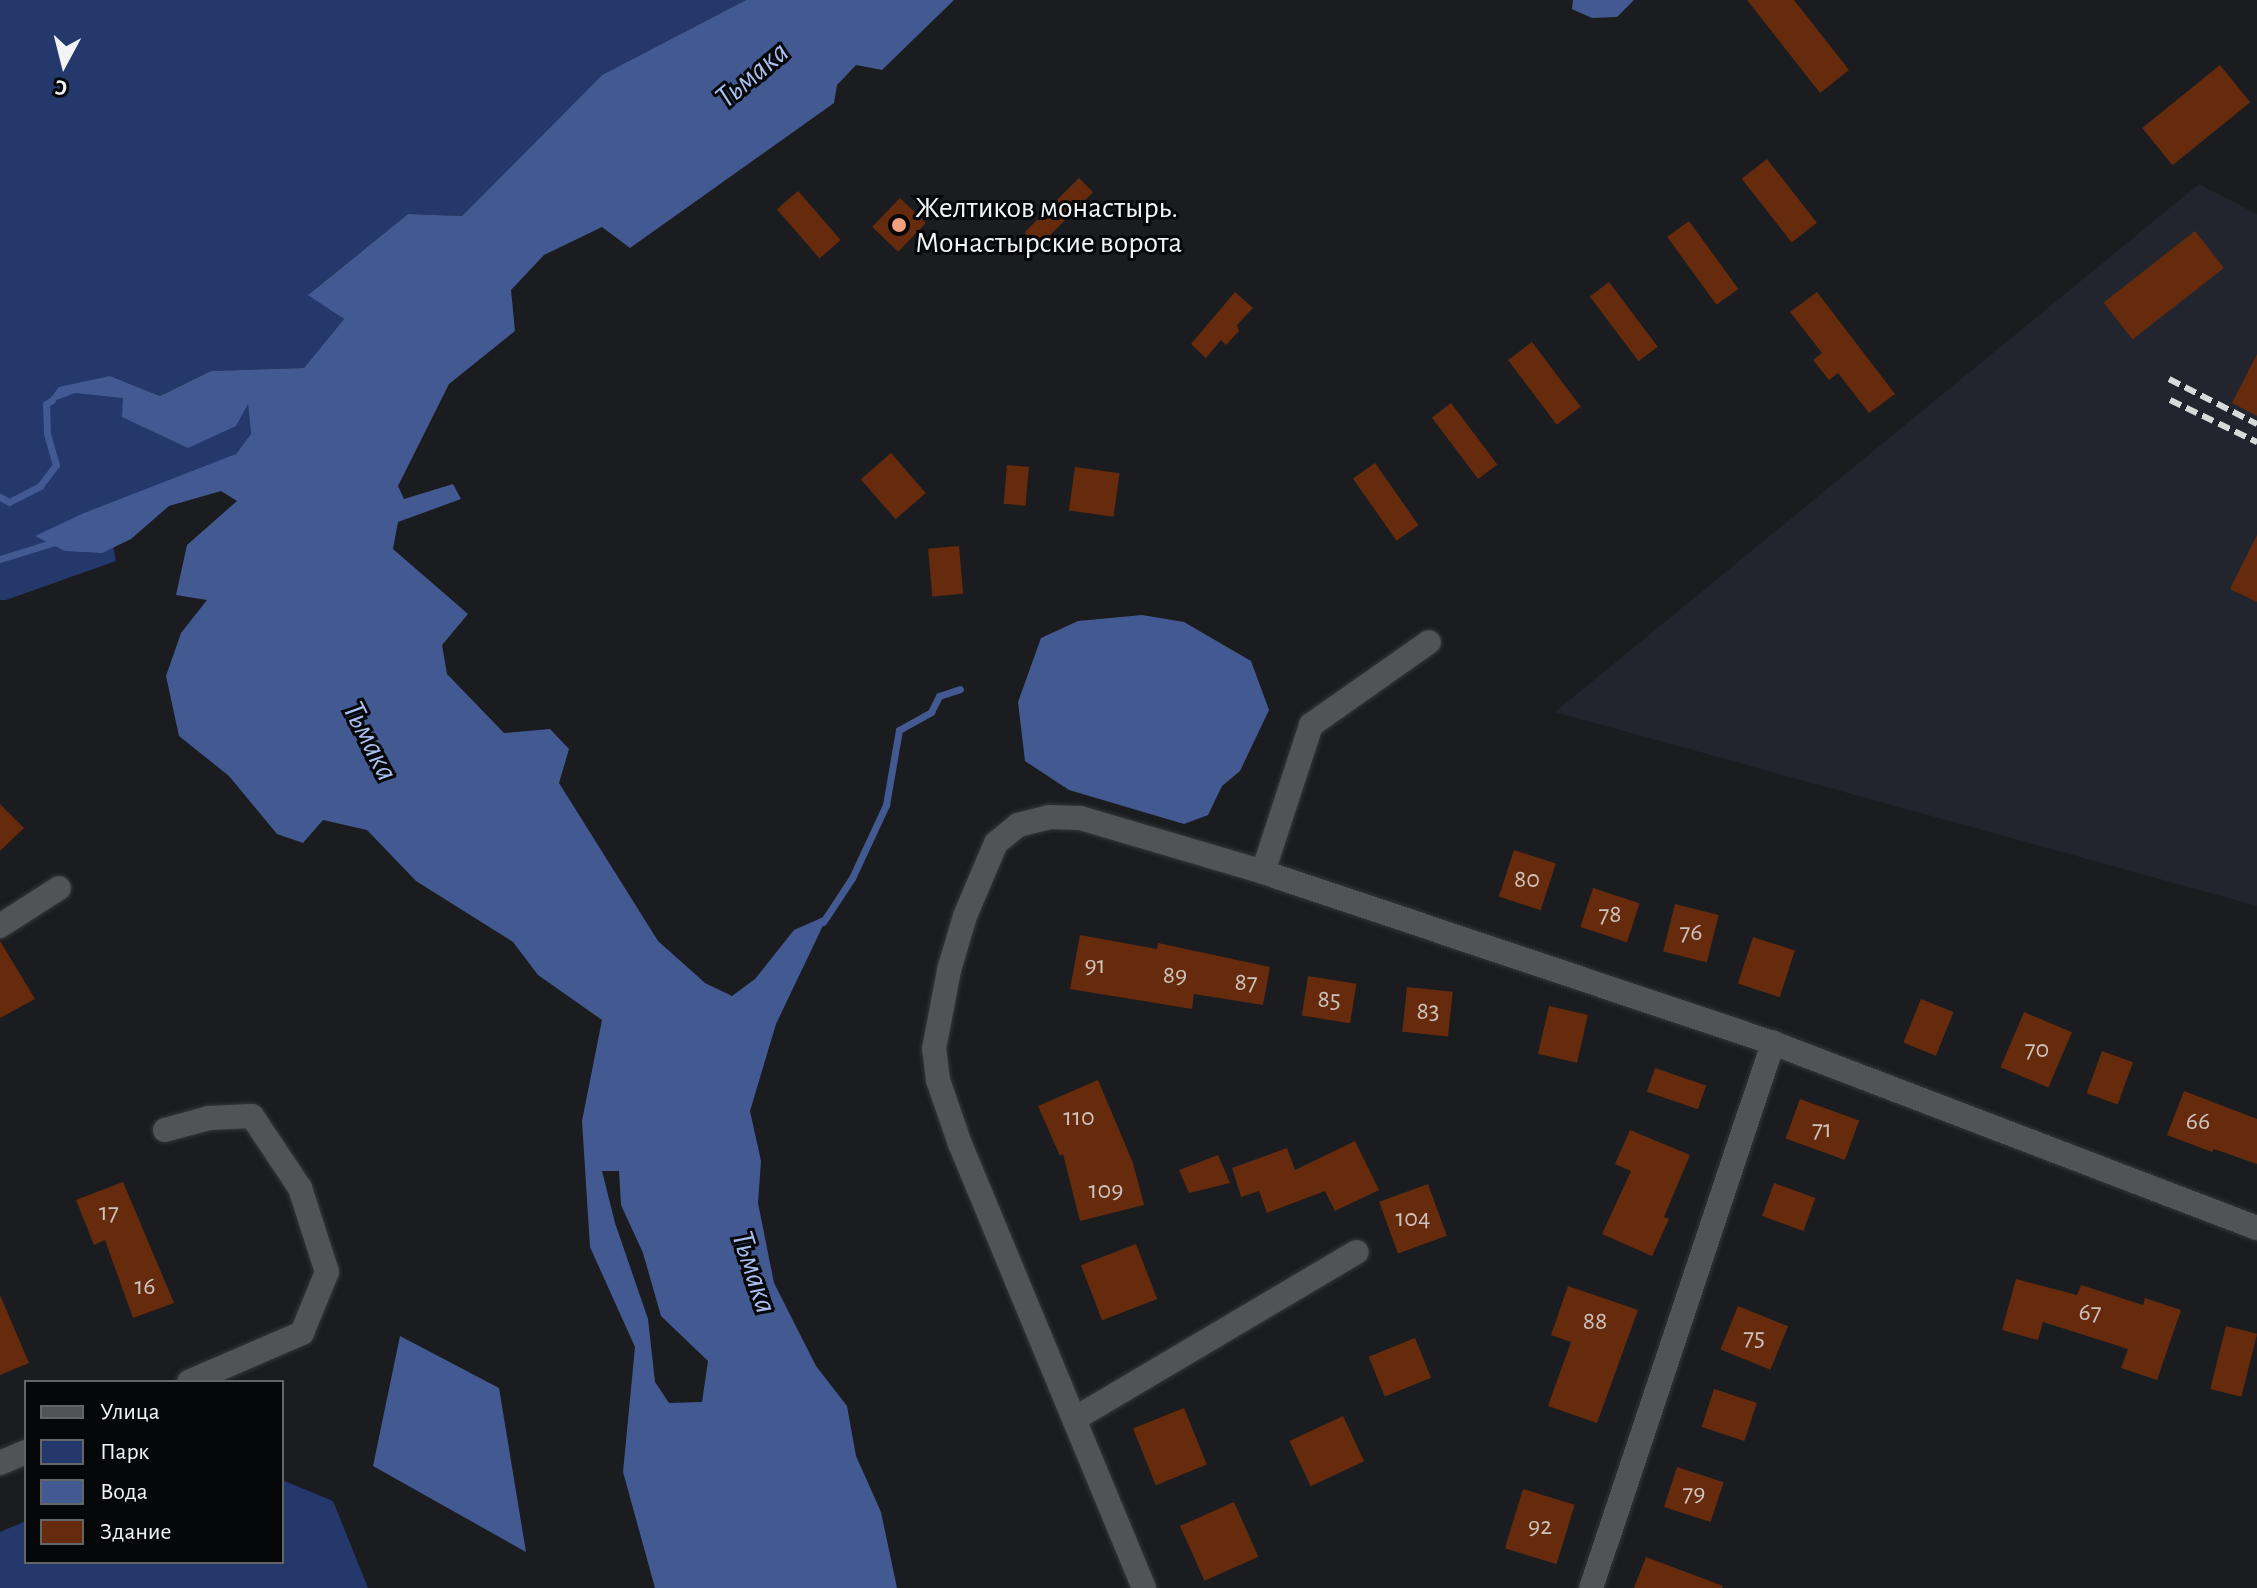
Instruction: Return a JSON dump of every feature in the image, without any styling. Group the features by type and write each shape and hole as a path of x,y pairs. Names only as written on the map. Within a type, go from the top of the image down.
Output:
{"street":[{"path":"1263,872 1311,725 1429,642"},
{"path":"1144,1588 960,1144 938,1080 934,1049 949,970 965,916 996,843 1018,825 1049,817 1080,818 1263,872 1773,1043 2257,1228"},
{"path":"0,926 59,888"},
{"path":"1591,1588 1773,1043"},
{"path":"165,1130 209,1118 252,1116 300,1188 327,1272 302,1333 194,1380"},
{"path":"1076,1418 1357,1252"},
{"path":"0,1463 24,1453"}],"shaded area":[{"path":"2199,184 2257,214 2257,906 1555,712"}],"green space":[{"path":"0,0 746,0 602,75 462,216 408,214 309,294 344,319 304,368 211,371 160,396 110,376 75,393 248,402 251,434 236,454 108,521 116,561 0,600"},
{"path":"284,1481 333,1501 368,1588 0,1588 0,1532 24,1522 24,1564 284,1564"}],"water":[{"name":"Тьмака","path":"746,0 954,0 882,70 856,65 837,85 834,103 630,248 602,227 544,255 511,290 515,331 449,384 398,486 404,499 453,484 461,499 398,522 393,549 468,614 442,645 447,674 504,733 550,729 569,749 559,783 658,941 705,983 732,996 755,979 794,930 828,915 776,1024 750,1111 761,1161 758,1203 774,1283 816,1366 847,1406 856,1456 881,1512 897,1588 655,1588 623,1472 635,1347 590,1247 582,1121 602,1020 538,975 513,942 416,881 367,830 323,820 303,843 277,834 229,776 179,736 166,676 181,633 207,600 176,595 187,545 237,501 221,491 169,506 131,539 102,553 65,551 35,536 84,513 236,454 251,434 248,404 236,426 188,448 122,417 123,398 75,393 46,404 59,387 110,376 160,396 211,371 304,368 344,319 308,295 408,214 462,216 602,75","holes":["602,1171 619,1171 621,1205 643,1253 661,1316 708,1361 702,1402 669,1403 655,1382 648,1319 615,1223"]},
{"path":"1573,0 1634,0 1617,17 1592,18 1572,9"},
{"path":"1142,615 1184,622 1251,661 1269,710 1240,771 1222,786 1208,815 1184,824 1069,790 1025,761 1018,702 1041,638 1078,621"},
{"path":"400,1336 499,1388 526,1552 373,1466"}],"building":[{"path":"1747,0 1794,0 1849,70 1820,93"},
{"path":"2220,65 2250,102 2172,165 2142,128"},
{"path":"1767,159 1817,223 1792,243 1742,179"},
{"path":"1079,178 1093,192 1039,247 1025,232"},
{"path":"798,191 841,240 820,258 777,209"},
{"name":"Желтиков монастырь. Монастырские ворота","path":"900,198 926,223 898,252 872,227"},
{"path":"1689,221 1738,289 1717,305 1667,237"},
{"path":"2195,231 2224,268 2133,339 2104,302"},
{"path":"1609,282 1658,347 1639,361 1590,296"},
{"path":"1235,292 1253,308 1237,325 1239,331 1226,345 1221,340 1206,358 1191,344"},
{"path":"1817,292 1895,394 1869,413 1838,373 1829,380 1813,360 1822,353 1790,312"},
{"path":"1532,342 1581,407 1557,425 1508,360"},
{"path":"2257,354 2257,416 2232,403"},
{"path":"1451,403 1497,464 1478,479 1432,417"},
{"path":"891,453 926,493 896,519 861,479"},
{"path":"1375,463 1419,525 1396,541 1353,478"},
{"path":"1007,465 1029,467 1026,506 1004,504"},
{"path":"1075,467 1120,473 1113,517 1069,511"},
{"path":"2257,535 2257,602 2230,589"},
{"path":"959,546 963,594 932,597 928,549"},
{"path":"0,804 24,828 0,851"},
{"path":"1514,850 1556,864 1541,910 1499,897"},
{"path":"1593,888 1640,903 1627,942 1580,927"},
{"path":"1675,904 1719,915 1707,962 1663,952"},
{"path":"1080,935 1157,949 1158,943 1270,967 1263,1005 1194,994 1192,1009 1070,989"},
{"path":"1753,937 1795,951 1780,997 1738,984"},
{"path":"0,941 35,999 0,1018"},
{"path":"1308,976 1356,984 1350,1023 1302,1016"},
{"path":"1407,987 1453,992 1448,1037 1402,1032"},
{"path":"1921,999 1953,1012 1936,1056 1903,1043"},
{"path":"1549,1006 1588,1015 1577,1063 1538,1054"},
{"path":"2024,1012 2072,1032 2048,1088 2001,1067"},
{"path":"2102,1051 2133,1062 2118,1105 2087,1093"},
{"path":"1655,1068 1706,1086 1698,1109 1647,1092"},
{"path":"1098,1080 1133,1163 1144,1205 1080,1221 1063,1154 1060,1156 1038,1106"},
{"path":"2184,1091 2257,1119 2257,1164 2167,1135"},
{"path":"1800,1099 1859,1121 1845,1160 1786,1138"},
{"path":"1630,1130 1690,1155 1664,1217 1669,1219 1652,1256 1602,1234 1631,1171 1615,1164"},
{"path":"1355,1141 1379,1190 1335,1211 1325,1191 1267,1213 1259,1191 1241,1197 1232,1168 1287,1148 1295,1170"},
{"path":"1218,1155 1230,1183 1189,1193 1179,1170"},
{"path":"123,1182 174,1303 133,1318 105,1240 94,1245 76,1200"},
{"path":"1774,1183 1815,1198 1803,1231 1762,1216"},
{"path":"1428,1184 1447,1236 1398,1253 1379,1202"},
{"path":"1136,1244 1157,1299 1102,1320 1081,1265"},
{"path":"2016,1279 2077,1295 2081,1285 2143,1305 2145,1298 2181,1310 2157,1380 2121,1368 2128,1349 2043,1322 2038,1340 2002,1330"},
{"path":"1568,1286 1638,1310 1597,1423 1548,1406 1571,1342 1551,1335"},
{"path":"0,1295 29,1363 0,1375"},
{"path":"1738,1306 1788,1326 1770,1370 1720,1350"},
{"path":"2226,1326 2257,1334 2241,1397 2210,1389"},
{"path":"1415,1338 1431,1378 1385,1397 1369,1357"},
{"path":"1714,1389 1757,1403 1744,1441 1702,1427"},
{"path":"1184,1408 1207,1465 1156,1485 1133,1429"},
{"path":"1343,1416 1364,1461 1311,1486 1290,1441"},
{"path":"1677,1467 1724,1482 1711,1522 1664,1507"},
{"path":"1523,1489 1575,1505 1557,1564 1505,1548"},
{"path":"1234,1502 1258,1557 1205,1581 1180,1526"},
{"path":"1646,1557 1723,1586 1634,1588"}],"waterway":[{"path":"0,497 9,502 40,486 56,465 47,433 46,404 52,400"},
{"path":"0,559 55,542"},
{"path":"823,922 852,878 886,805 899,730 931,712 939,696 960,689"}],"railway":[{"path":"2169,379 2257,424"},
{"path":"2170,400 2257,442"}],"place":[{"name":"Желтиков монастырь. Монастырские ворота","path":"899,225"}]}
